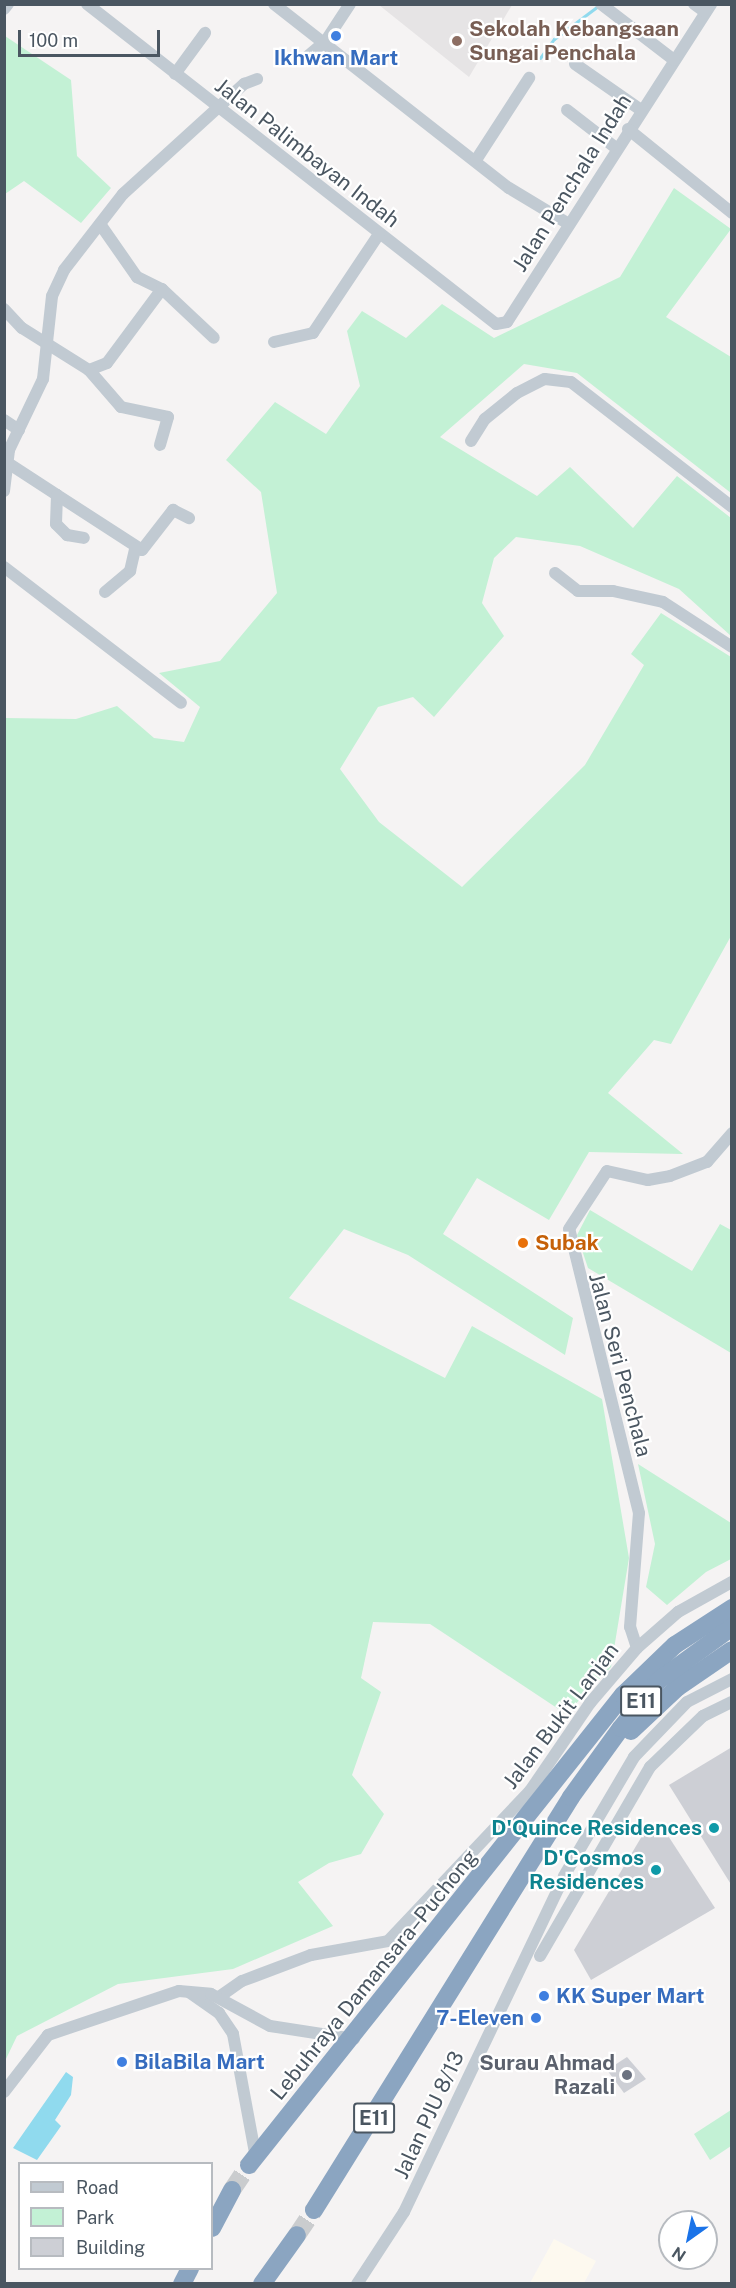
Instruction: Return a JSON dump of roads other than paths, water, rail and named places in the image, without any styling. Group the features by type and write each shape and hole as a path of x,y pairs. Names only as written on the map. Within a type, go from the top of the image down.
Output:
{"highway":[{"name":"Lebuhraya Damansara–Puchong","path":"253,2162 354,2039 623,1695 675,1645 732,1608"},
{"name":"E11","path":"315,2210 572,1797 658,1681 732,1627"},
{"path":"572,1797 643,1717 732,1650"},
{"path":"213,2226 232,2190"},
{"path":"262,2283 297,2235"}],"street":[{"path":"4,9 8,4"},
{"name":"Jalan Palimbayan Indah","path":"87,4 496,324 507,322"},
{"path":"273,4 476,160 569,224"},
{"path":"302,61 325,42 350,4"},
{"path":"694,4 708,8"},
{"path":"604,7 674,60"},
{"name":"Jalan Penchala Indah","path":"507,322 628,129 708,8"},
{"path":"175,74 204,33"},
{"path":"575,64 641,110"},
{"path":"476,160 529,78"},
{"path":"4,490 11,465 9,450 43,379 52,296 123,194 219,107 257,79"},
{"path":"567,110 616,148"},
{"path":"628,129 732,213"},
{"path":"100,224 136,277 162,289 214,338"},
{"path":"274,342 314,333 379,234"},
{"path":"89,370 107,363 162,289"},
{"path":"4,309 47,344 89,370 121,407 168,417 160,446"},
{"path":"471,441 484,419 518,393 545,379 571,382 732,507"},
{"path":"4,420 19,430"},
{"path":"11,465 135,549 147,546 173,510 189,518"},
{"path":"57,495 56,524 67,535 84,538"},
{"path":"105,592 129,571 135,549"},
{"path":"4,567 181,703"},
{"path":"555,573 578,591 632,593 663,602 732,647"},
{"name":"Jalan Seri Penchala","path":"637,1648 630,1627 639,1513 569,1229 607,1171 648,1180 670,1176 707,1162 732,1133"},
{"name":"Jalan Bukit Lanjan","path":"219,1997 242,1981 311,1955 388,1941 530,1791 590,1703 637,1648 678,1612 732,1582"},
{"path":"732,1679 687,1702 656,1730 634,1757 564,1876 551,1903 540,1956 650,1767 703,1716 732,1702"},
{"path":"564,1876 582,1885"},
{"name":"Jalan PJU 8/13","path":"357,2283 404,2212 551,1903"},
{"path":"524,1957 557,1927"},
{"path":"4,2092 37,2044 60,2028 153,1995 188,1991 219,1997 270,2026 354,2039"},
{"path":"188,1991 219,2013 233,2034 253,2162"}],"water":[{"path":"66,2072 73,2077 71,2095 55,2120 61,2126 37,2160 13,2148"}],"waterway":[{"path":"540,58 554,39 598,6"}],"tunnel":[{"path":"232,2190 249,2165"},
{"path":"297,2235 314,2210"}],"place":[{"name":"Ikhwan Mart","path":"336,36"},
{"name":"Sekolah Kebangsaan Sungai Penchala","path":"457,41"},
{"name":"Subak","path":"523,1243"},
{"name":"D'Quince Residences","path":"714,1828"},
{"name":"D'Cosmos Residences","path":"656,1870"},
{"name":"KK Super Mart","path":"544,1996"},
{"name":"7-Eleven","path":"536,2018"},
{"name":"BilaBila Mart","path":"122,2062"},
{"name":"Surau Ahmad Razali","path":"627,2075"}]}
